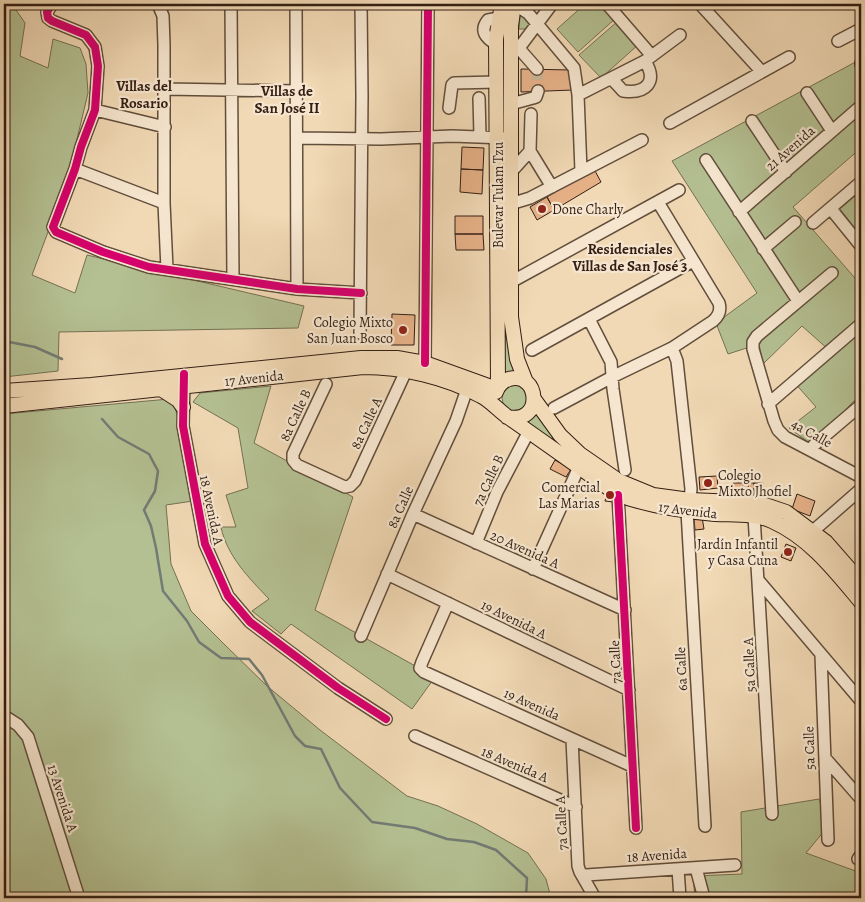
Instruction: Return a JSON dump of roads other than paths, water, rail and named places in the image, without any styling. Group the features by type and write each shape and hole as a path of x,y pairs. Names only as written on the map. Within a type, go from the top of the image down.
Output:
{"main road":[{"name":"Bulevar Tulam Tzu","path":"502,4 496,44 497,82 504,103"},
{"name":"Bulevar Tulam Tzu","path":"498,388 504,206 504,103 515,43 514,4"},
{"name":"Bulevar Tulam Tzu","path":"504,137 511,172 504,206 511,282 512,325 517,359 526,382"},
{"name":"17 Avenida","path":"4,406 161,389 184,380 361,358 397,358 425,363 498,388"},
{"name":"17 Avenida","path":"4,391 363,367 383,367 406,371 467,389 483,397 618,495 636,502 689,505 759,503 786,512 826,542 861,582"},
{"path":"514,378 526,382 531,387 534,399 526,415 520,417 502,412 495,395 498,388 508,379 514,378"},
{"path":"161,389 178,400 183,407"},
{"name":"17 Avenida","path":"534,399 560,435 580,454 619,481 653,496 689,505 770,520 788,529 819,552 861,602"}],"street":[{"path":"52,4 47,12 48,18 86,35 95,47 98,66 95,110 81,146 76,169 53,227 54,230 59,234 103,252 149,267 297,290 360,293"},
{"path":"158,4 163,16 165,89 164,203 167,270"},
{"path":"231,4 233,279"},
{"path":"296,4 297,290"},
{"path":"360,333 361,4"},
{"path":"425,363 428,4"},
{"path":"514,4 528,13 537,22 574,68 578,96 582,171"},
{"path":"537,69 515,43 537,22 552,4"},
{"path":"607,4 649,58 651,73 649,85 642,89 623,91 612,79"},
{"path":"700,4 762,72"},
{"path":"838,41 861,28"},
{"path":"578,96 649,58 680,35"},
{"path":"670,123 789,57"},
{"path":"449,108 452,85 454,83 497,82"},
{"path":"165,89 297,91"},
{"path":"504,103 534,98 538,91"},
{"path":"807,93 832,131"},
{"path":"479,98 480,136"},
{"name":"21 Avenida","path":"739,212 861,106"},
{"path":"95,110 164,127"},
{"path":"531,114 530,151 552,187"},
{"path":"752,121 786,172"},
{"path":"297,138 504,137"},
{"path":"504,206 530,198 642,140"},
{"path":"511,172 530,151"},
{"path":"706,160 798,301 832,272"},
{"path":"76,169 164,203"},
{"path":"813,223 861,182"},
{"path":"511,282 679,190"},
{"path":"554,408 672,348 713,321 719,313 719,303 658,202"},
{"path":"831,209 861,246"},
{"path":"763,249 795,222"},
{"path":"532,350 694,261"},
{"name":"4a Calle","path":"798,301 757,336 753,342 753,349 768,404 778,430 786,437 861,477"},
{"path":"589,319 612,362 612,377 624,470"},
{"path":"768,404 861,324"},
{"name":"6a Calle","path":"672,348 677,361 691,489 689,505 705,826"},
{"name":"8a Calle A","path":"292,460 346,487 350,486 355,482 406,371"},
{"name":"18 Avenida A","path":"184,380 183,426 205,544 228,596 250,622 338,688 386,719"},
{"name":"8a Calle B","path":"292,460 293,454 326,384"},
{"name":"8a Calle","path":"361,636 413,514 456,421 467,389"},
{"path":"810,450 861,405"},
{"name":"7a Calle B","path":"476,543 497,492 529,431"},
{"path":"533,569 579,467"},
{"path":"813,531 861,490"},
{"name":"7a Calle","path":"618,495 636,828"},
{"name":"20 Avenida A","path":"413,514 625,610"},
{"name":"5a Calle A","path":"754,516 772,814"},
{"name":"19 Avenida A","path":"387,574 629,690"},
{"path":"759,581 861,701"},
{"name":"19 Avenida","path":"448,604 420,668 424,672 632,766"},
{"name":"5a Calle","path":"821,655 828,840"},
{"name":"13 Avenida A","path":"4,716 18,725 28,737 79,898"},
{"name":"18 Avenida A","path":"415,736 576,807"},
{"name":"7a Calle A","path":"572,739 578,866 594,898"},
{"path":"825,758 861,799"},
{"name":"18 Avenida","path":"582,874 735,865"},
{"path":"696,868 704,898"},
{"path":"678,869 680,898"}],"waterway":[{"path":"4,341 35,347 62,359"},
{"path":"102,419 118,437 149,454 158,471 155,491 144,510 151,526 163,591 187,621 199,642 221,658 249,659 262,675 295,736 305,746 321,749 340,788 372,822 415,828 447,839 474,842 496,850 527,878 526,898"}],"tunnel":[{"path":"537,69 538,91"}],"place":[{"name":"Done Charly","path":"542,209"},
{"name":"Colegio Mixto San Juan Bosco","path":"403,330"},
{"name":"Colegio Mixto Jhofiel","path":"708,483"},
{"name":"Comercial Las Marias","path":"610,495"},
{"name":"Jardín Infantil y Casa Cuna","path":"788,552"}],"district":[{"name":"Villas del Rosario","path":"144,94"},
{"name":"Villas de San José II","path":"287,100"},
{"name":"Residenciales Villas de San José 3","path":"630,258"}]}
